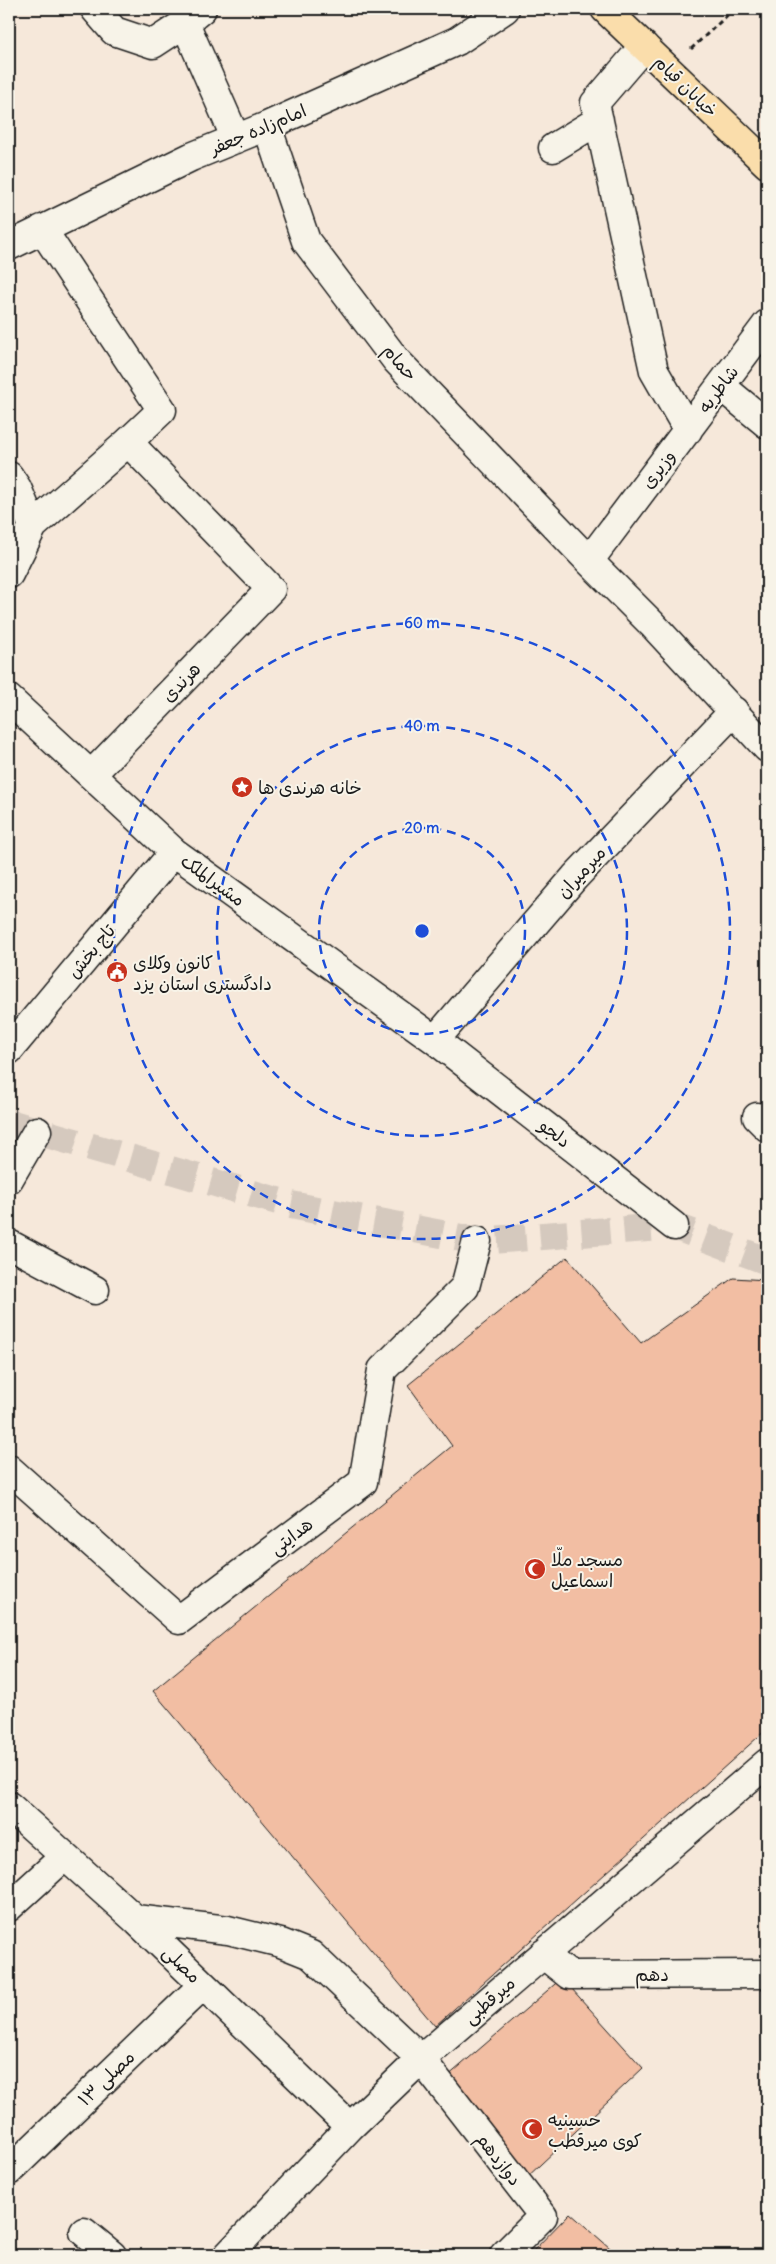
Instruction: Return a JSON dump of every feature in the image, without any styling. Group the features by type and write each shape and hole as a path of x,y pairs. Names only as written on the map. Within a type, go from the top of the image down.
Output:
{"main road":[{"name":"خیابان قیام","path":"604,9 767,164"}],"street":[{"path":"95,9 114,31 153,44 194,16 236,139"},
{"name":"امام‌زاده جعفر","path":"9,246 191,157 267,126 457,41 505,9"},
{"path":"644,46 595,103 654,371 688,430"},
{"path":"553,148 599,120"},
{"name":"حمام","path":"267,126 306,241 396,360 589,561"},
{"path":"9,574 33,526 162,410 42,229"},
{"name":"شاطریه","path":"688,430 767,324"},
{"path":"721,386 767,424"},
{"name":"وزیری","path":"589,561 688,430"},
{"name":"هرندی","path":"91,775 271,589 128,442"},
{"path":"9,476 17,488 33,526"},
{"path":"589,561 734,710 767,748"},
{"name":"مشیرالملک","path":"9,699 174,852 435,1040"},
{"name":"میرمیران","path":"435,1040 575,877 734,710"},
{"name":"تاج بخش","path":"9,1050 174,852"},
{"name":"دلجو","path":"435,1040 674,1226"},
{"path":"9,1180 37,1131"},
{"name":"هدایتی","path":"9,1469 179,1620 362,1482 382,1370 465,1287 478,1241"},
{"path":"9,1244 95,1290"},
{"name":"میرقطبی","path":"228,2255 350,2127 421,2059 767,1763"},
{"name":"مصلی","path":"9,1806 135,1919 350,2127"},
{"path":"9,1907 64,1856"},
{"path":"135,1919 228,1930 281,1943 310,1955 421,2059"},
{"name":"دهم","path":"543,1954 569,1975 767,1974"},
{"name":"مصلی ۱۳","path":"9,2171 203,1985"},
{"name":"دوازدهم","path":"421,2059 542,2216 504,2255"},
{"path":"84,2232 112,2255"}],"path":[{"path":"669,70 734,9"}],"building":[{"name":"مسجد ملّا اسماعیل","path":"567,1257 641,1343 733,1278 767,1280 767,1729 435,2026 153,1691 452,1446 408,1385"},
{"name":"حسینیه کوی میرقطب","path":"562,1978 643,2068 524,2180 447,2077"},
{"path":"570,2213 618,2255 529,2255"}],"tunnel":[{"path":"9,1123 291,1205 477,1241 674,1226 767,1261"}],"place":[{"name":"خانه هرندی ها","path":"242,787"},
{"name":"کانون وکلای دادگستری استان یزد","path":"117,972"},
{"name":"مسجد ملّا اسماعیل","path":"535,1569"},
{"name":"حسینیه کوی میرقطب","path":"532,2129"}]}
